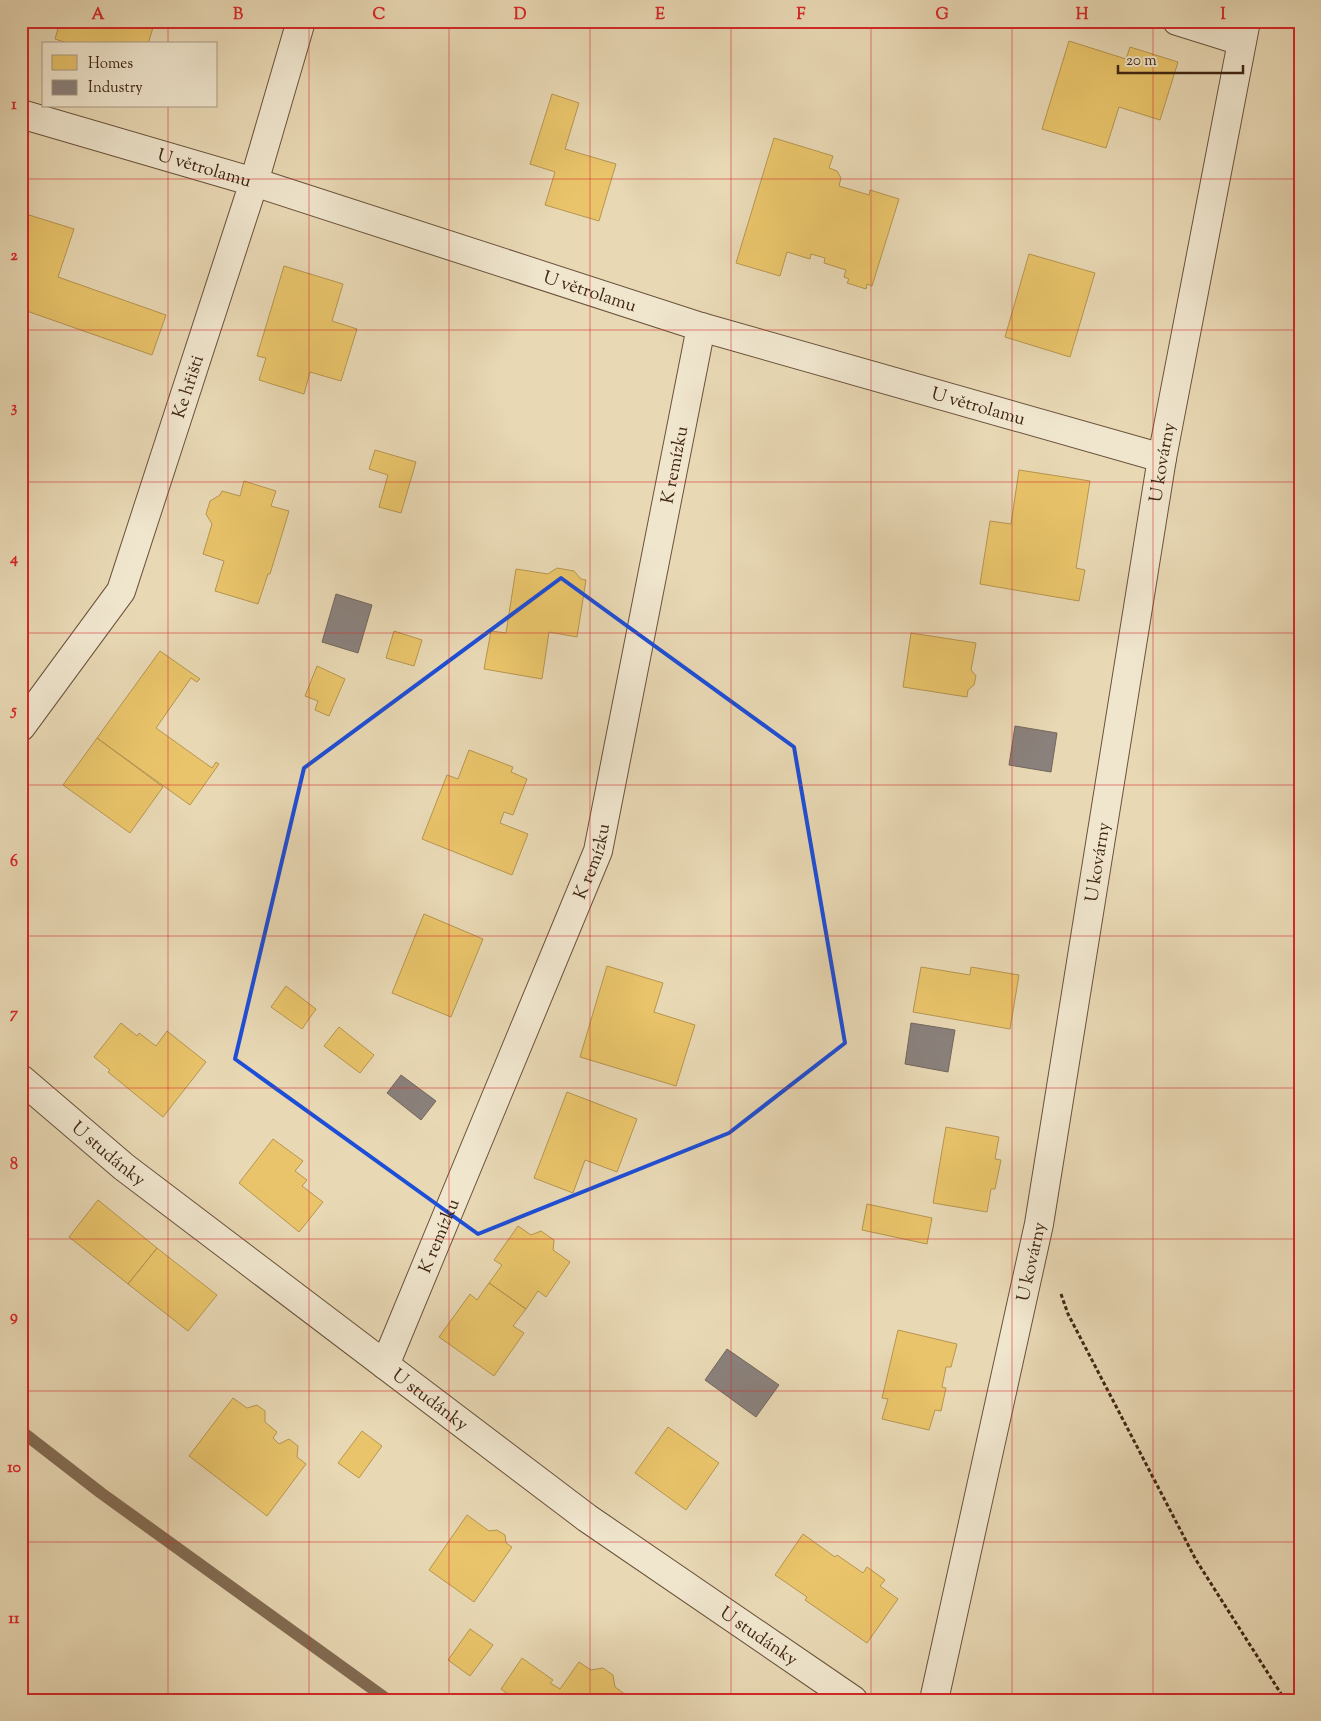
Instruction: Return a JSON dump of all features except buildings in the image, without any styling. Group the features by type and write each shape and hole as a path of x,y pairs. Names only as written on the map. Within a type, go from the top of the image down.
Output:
{"street":[{"name":"Ke hřišti","path":"21,727 121,591 254,182 301,21"},
{"path":"1177,21 1244,31"},
{"name":"U kovárny","path":"934,1700 1038,1224 1162,458 1244,31"},
{"name":"U větrolamu","path":"21,114 254,182 701,327 1162,458"},
{"name":"K remízku","path":"385,1365 598,851 701,327"},
{"name":"U studánky","path":"21,1079 124,1167 587,1518 853,1700"}],"path":[{"path":"1059,1287 1068,1314 1196,1560 1285,1700"}],"highlighted area":[{"path":"561,578 794,747 845,1043 729,1133 478,1234 235,1059 304,768"}],"waterway":[{"path":"21,1431 101,1493 388,1700"}]}
